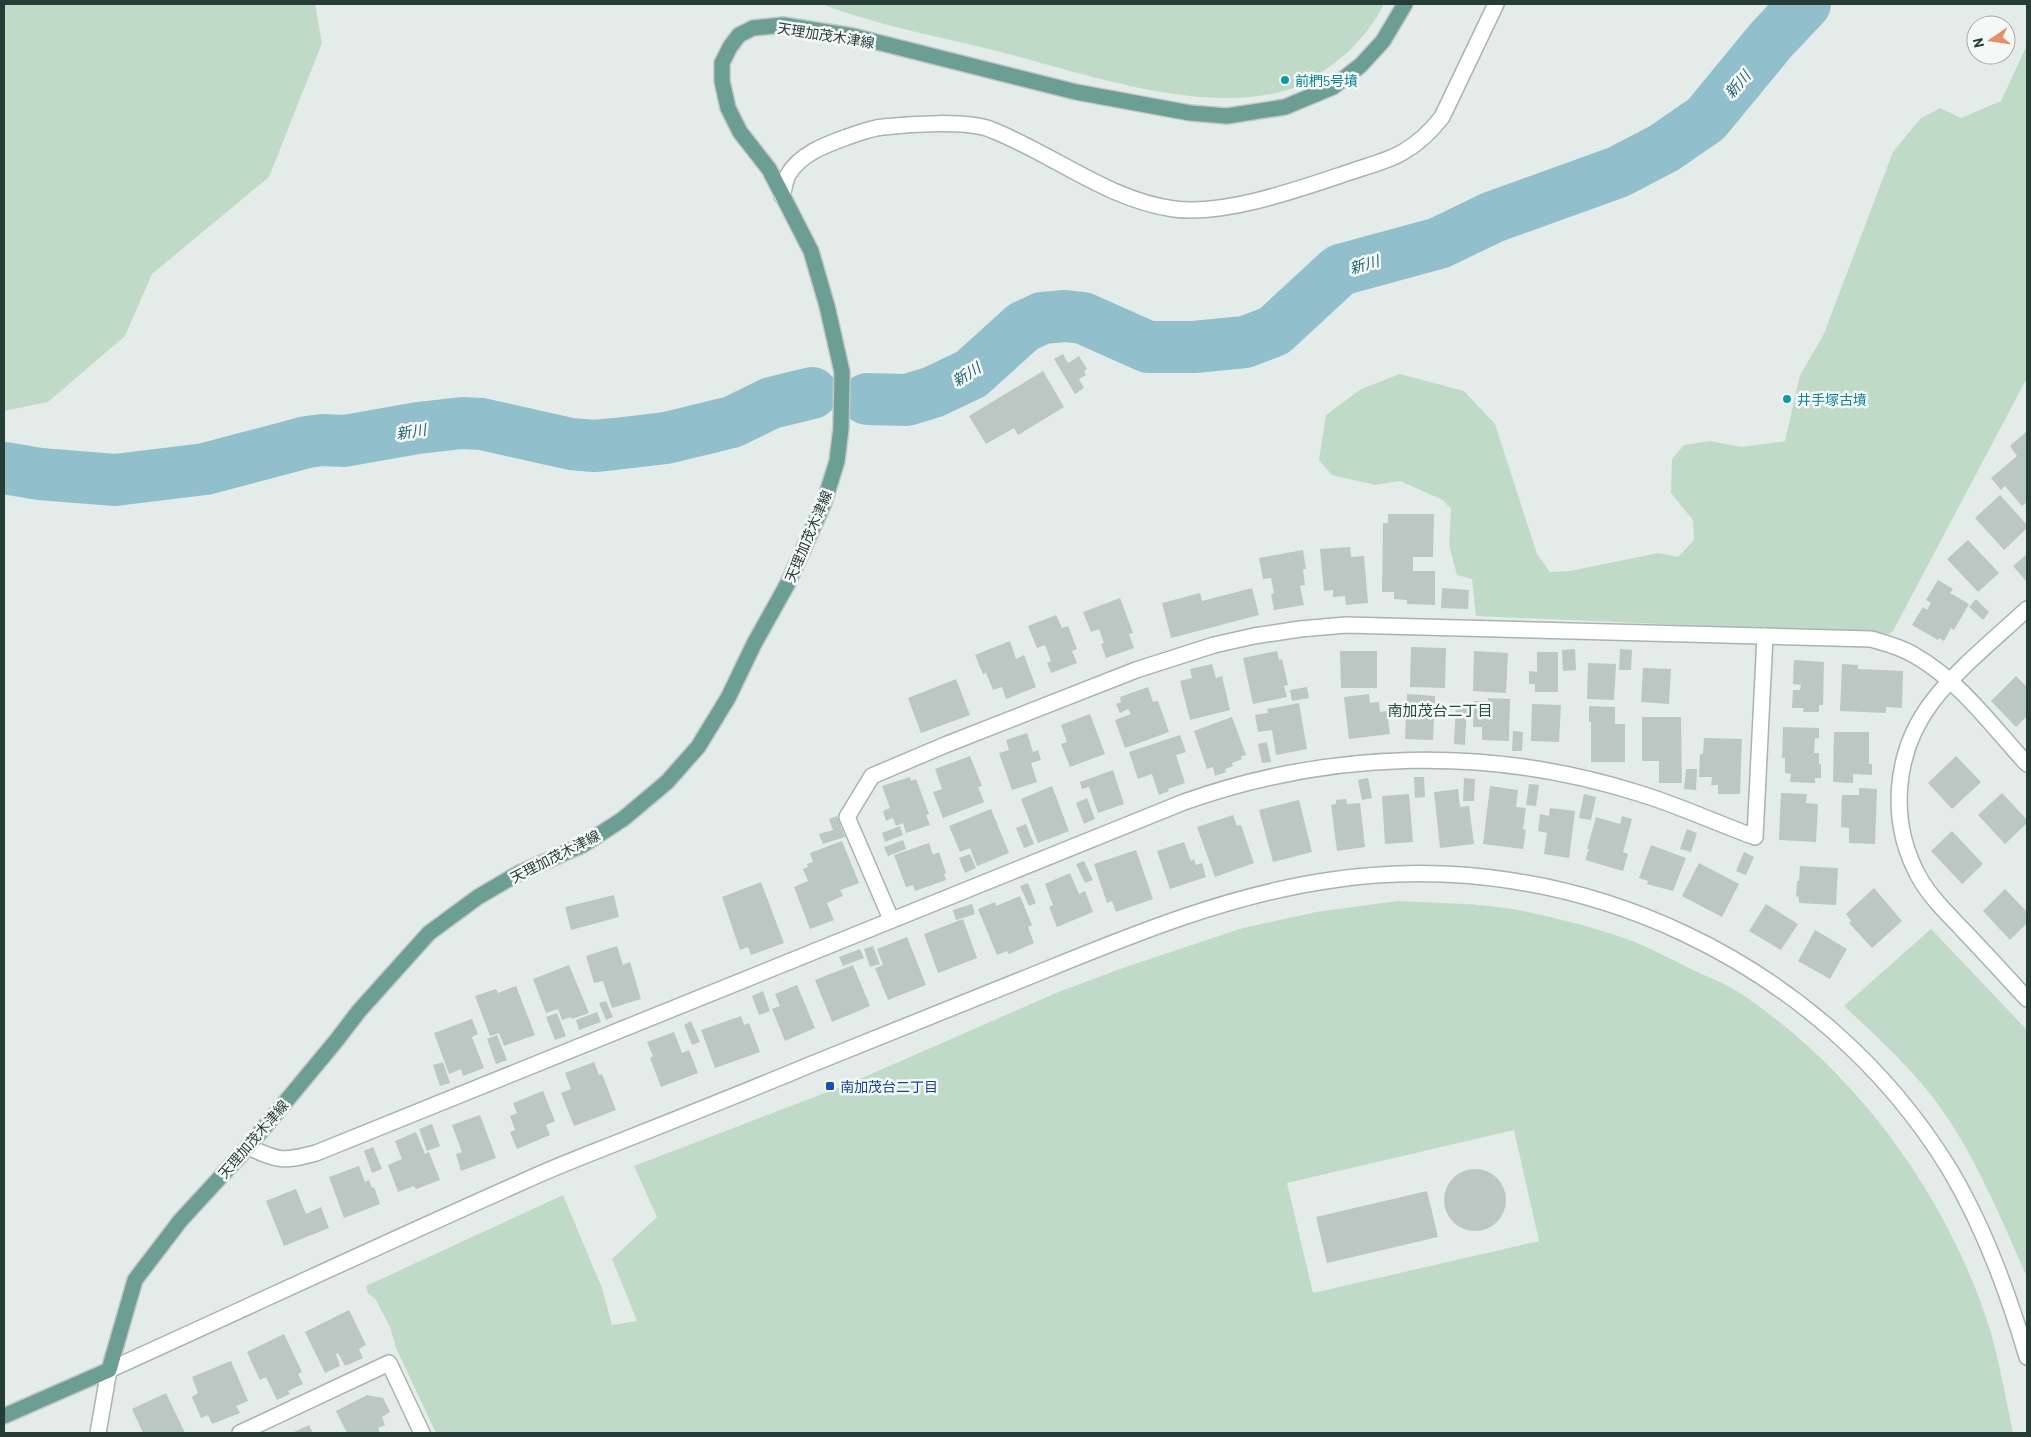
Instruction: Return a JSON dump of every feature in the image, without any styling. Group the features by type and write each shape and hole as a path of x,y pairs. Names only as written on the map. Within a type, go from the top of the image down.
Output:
{"main road":[{"name":"天理加茂木津線","path":"109,1370 135,1280 180,1221 248,1147 336,1042 359,1011 429,933 478,897 519,873 583,845 646,802 667,782 698,747 728,698 754,644 788,583 824,503 837,461 841,428 842,372 827,306 811,251 769,169 740,132 728,108 722,81 722,63 739,35 753,28 783,25 853,36 1076,92 1190,113 1227,116 1285,107 1333,87 1361,65 1383,41 1405,4"},
{"path":"4,1416 109,1370"}],"street":[{"path":"782,196 787,176 800,159 818,149 839,140 882,127 946,123 990,129 1104,186 1141,201 1174,209 1187,210 1216,208 1253,202 1314,184 1402,153 1431,132 1442,117 1496,4"},
{"path":"2027,609 1951,680 1932,702 1915,729 1906,749 1901,770 1899,792 1902,835 1908,855 1919,877 1933,898 2027,999"},
{"path":"891,919 847,817 872,776 1174,656 1254,636 1300,629 1346,625 1871,640 1894,646 1913,654 1951,680 2027,764"},
{"path":"248,1147 275,1159 291,1160 316,1153 561,1055 891,919 1175,806 1225,788 1307,769 1403,760 1497,764 1544,770 1638,793 1755,837 1765,636"},
{"path":"98,1433 109,1370 524,1180 1151,929 1237,901 1284,889 1333,879 1382,874 1432,873 1481,876 1530,883 1578,894 1626,908 1672,926 1723,952 1777,986 1817,1017 1854,1051 1889,1087 1920,1126 1948,1168 1973,1211 1994,1257 2027,1357"},
{"path":"240,1433 389,1363 422,1433"}],"green space":[{"path":"4,4 315,4 322,43 269,177 152,274 125,336 48,402 4,411"},
{"path":"822,4 1384,4 1368,29 1348,52 1313,78 1291,89 1257,96 1222,98 1185,95 1110,81 889,25"},
{"path":"2027,45 2027,378 1893,631 1889,634 1476,616 1472,579 1457,575 1449,545 1451,509 1443,500 1400,481 1375,485 1332,475 1319,460 1326,415 1361,389 1400,374 1464,391 1495,424 1537,554 1550,572 1570,571 1658,553 1678,557 1694,540 1693,520 1671,493 1672,459 1684,445 1710,441 1742,447 1785,441 1800,375 1823,336 1893,152 1920,119 1940,108 1961,118 2001,101"},
{"path":"1398,901 1489,906 1548,916 1607,932 1649,948 1734,989 1780,1022 1818,1055 1884,1129 1914,1170 1939,1213 1962,1257 1987,1319 2000,1368 2013,1433 436,1433 396,1348 390,1327 376,1300 368,1293 366,1286 563,1195 602,1288 612,1325 637,1321 612,1259 657,1217 634,1166 846,1085 1056,993 1117,970 1243,928 1316,912","holes":["1514,1130 1539,1241 1313,1293 1287,1183"]},
{"path":"1931,929 2027,1030 2027,1277 1981,1177 1939,1105 1903,1064 1844,1006"}],"building":[{"path":"1063,354 1068,363 1079,356 1087,369 1084,371 1086,375 1079,379 1084,388 1075,394 1054,359"},
{"path":"1043,371 1064,407 1018,435 1014,428 986,444 969,416"},
{"path":"2027,431 2027,502 2022,506 2005,486 2001,490 1991,478 2017,456 2010,446"},
{"path":"2000,495 2027,525 2027,528 2004,550 1975,518"},
{"path":"1388,514 1434,514 1433,557 1413,557 1413,571 1435,571 1435,605 1407,604 1407,600 1394,599 1394,592 1382,592 1383,523 1388,523"},
{"path":"1968,540 1999,573 1978,592 1947,559"},
{"path":"1350,547 1351,557 1364,556 1368,603 1346,605 1345,596 1333,597 1333,590 1324,591 1320,549"},
{"path":"1303,550 1306,569 1303,569 1305,585 1300,586 1304,605 1274,610 1271,594 1274,593 1271,578 1263,579 1259,558"},
{"path":"2027,554 2027,579 2026,581 2013,566"},
{"path":"1938,580 1953,589 1950,593 1969,604 1954,630 1951,628 1944,641 1939,638 1938,640 1912,625 1923,607 1927,610 1931,603 1926,600"},
{"path":"1252,588 1259,615 1171,638 1162,603 1200,593 1202,601"},
{"path":"1442,588 1469,590 1468,609 1441,608"},
{"path":"1120,598 1133,633 1129,634 1134,648 1106,658 1101,644 1104,643 1099,629 1091,632 1083,612"},
{"path":"1976,599 1989,612 1983,620 1969,607"},
{"path":"1056,615 1062,628 1068,626 1077,649 1072,651 1077,663 1051,673 1047,663 1051,661 1045,645 1037,648 1028,626"},
{"path":"1010,641 1016,659 1024,655 1036,687 1006,699 1002,687 993,690 986,673 983,674 975,655"},
{"path":"1411,647 1446,648 1445,688 1410,687"},
{"path":"1575,649 1576,670 1563,671 1562,650"},
{"path":"1620,649 1632,650 1631,670 1619,670"},
{"path":"1277,651 1279,660 1282,659 1288,685 1284,686 1287,697 1253,704 1243,658"},
{"path":"1340,651 1377,651 1377,688 1341,688"},
{"path":"1474,651 1508,653 1506,693 1473,691"},
{"path":"1537,652 1558,652 1558,692 1535,692 1535,684 1529,684 1529,671 1537,672"},
{"path":"1794,660 1824,662 1823,705 1819,705 1819,712 1803,712 1804,708 1792,708 1793,690 1800,690 1801,685 1793,684"},
{"path":"1588,663 1616,664 1614,700 1587,699"},
{"path":"1212,664 1216,678 1222,676 1230,710 1190,720 1180,681 1192,678 1190,669"},
{"path":"1842,664 1858,665 1858,669 1903,671 1902,708 1886,707 1886,713 1840,711"},
{"path":"1643,668 1671,669 1669,704 1641,702"},
{"path":"2016,676 2027,687 2027,716 2016,727 1991,701"},
{"path":"956,679 970,715 921,733 908,698"},
{"path":"1148,687 1153,702 1158,701 1169,732 1125,748 1115,720 1131,714 1128,709 1120,713 1116,704 1121,702 1120,697"},
{"path":"1307,687 1309,698 1292,701 1290,690"},
{"path":"1369,694 1370,703 1379,702 1380,712 1387,711 1390,734 1349,739 1344,697"},
{"path":"1407,694 1435,696 1433,740 1405,739"},
{"path":"1488,698 1510,699 1509,741 1482,740 1482,727 1473,727 1474,701 1488,701"},
{"path":"1299,703 1307,749 1276,755 1272,730 1258,732 1255,715 1268,713 1267,709"},
{"path":"1456,703 1467,704 1465,745 1454,744"},
{"path":"1532,704 1561,705 1559,742 1531,741"},
{"path":"1589,706 1615,707 1615,724 1625,724 1625,762 1591,762"},
{"path":"1090,714 1105,754 1070,767 1061,744 1067,742 1061,725"},
{"path":"1232,717 1246,755 1241,756 1242,759 1232,763 1233,766 1225,769 1226,772 1215,776 1213,767 1207,769 1194,731"},
{"path":"1642,717 1681,717 1682,783 1659,783 1659,761 1642,761"},
{"path":"1783,727 1819,728 1819,738 1815,738 1814,753 1819,753 1821,778 1815,778 1815,783 1790,782 1791,774 1785,773 1785,758 1782,758"},
{"path":"1513,731 1523,732 1522,751 1512,751"},
{"path":"1834,732 1869,732 1869,764 1872,764 1872,775 1853,774 1853,783 1833,782"},
{"path":"1027,733 1033,752 1038,750 1041,760 1031,763 1037,782 1012,790 999,753 1009,750 1006,740"},
{"path":"1180,735 1186,752 1176,755 1185,783 1168,789 1169,791 1159,795 1152,774 1138,779 1129,752"},
{"path":"1704,738 1742,739 1740,794 1718,794 1718,785 1711,785 1712,777 1699,777 1700,754 1703,754"},
{"path":"1267,742 1271,762 1262,763 1258,744"},
{"path":"970,756 982,786 978,787 984,802 943,818 933,792 942,789 935,769"},
{"path":"1956,756 1981,782 1952,809 1928,783"},
{"path":"1686,769 1697,769 1696,790 1684,789"},
{"path":"1113,770 1124,804 1098,813 1089,787 1082,789 1080,782"},
{"path":"910,777 911,781 916,779 929,814 926,815 930,825 906,833 903,823 896,826 893,818 886,821 883,811 890,808 882,786"},
{"path":"1414,777 1424,777 1425,797 1415,798"},
{"path":"1368,778 1372,798 1362,800 1358,780"},
{"path":"1464,778 1475,779 1474,801 1463,801"},
{"path":"1529,784 1539,785 1536,806 1526,805"},
{"path":"1052,786 1069,831 1038,843 1021,799"},
{"path":"1490,786 1518,790 1516,807 1526,808 1523,829 1526,830 1523,849 1483,844"},
{"path":"1859,788 1877,789 1875,844 1849,843 1849,828 1841,827 1842,795 1859,795"},
{"path":"1458,789 1460,807 1469,806 1474,844 1440,848 1434,792"},
{"path":"1781,793 1807,794 1806,803 1818,804 1816,842 1779,840"},
{"path":"2002,793 2027,820 2027,823 2005,844 1978,815"},
{"path":"1409,794 1413,842 1385,844 1382,796"},
{"path":"1584,794 1596,797 1591,820 1579,818"},
{"path":"1087,798 1095,819 1084,824 1076,803"},
{"path":"1346,799 1347,804 1360,803 1365,847 1337,851 1331,805 1336,804 1336,800"},
{"path":"1299,800 1312,852 1273,862 1259,810"},
{"path":"1550,808 1575,811 1569,858 1544,854 1547,833 1538,831 1540,814 1549,816"},
{"path":"991,809 1009,853 977,866 970,848 960,852 949,826"},
{"path":"1233,815 1237,826 1241,825 1254,863 1215,877 1197,827"},
{"path":"837,816 845,837 823,844 819,834 833,830 829,819"},
{"path":"1622,816 1632,819 1623,852 1628,854 1623,871 1585,860 1596,817 1620,824"},
{"path":"1026,824 1034,844 1024,848 1016,828"},
{"path":"900,826 903,835 885,842 882,833"},
{"path":"1687,829 1697,833 1691,852 1680,849"},
{"path":"1952,831 1983,864 1962,884 1931,851"},
{"path":"903,840 906,849 888,856 884,847"},
{"path":"842,841 859,883 840,890 843,896 827,903 834,920 810,929 794,887 808,881 803,869 808,867 807,864 813,862 810,853"},
{"path":"1184,842 1191,861 1194,859 1196,865 1202,863 1206,877 1170,889 1157,851"},
{"path":"929,843 933,855 939,852 946,873 944,874 946,880 915,891 913,885 906,887 894,855"},
{"path":"1651,845 1686,858 1673,891 1647,884 1648,881 1639,878"},
{"path":"1136,850 1153,899 1116,912 1112,901 1107,903 1094,864"},
{"path":"1744,852 1754,857 1746,875 1736,871"},
{"path":"970,854 976,868 965,873 959,858"},
{"path":"1084,861 1093,880 1085,883 1076,864"},
{"path":"1699,863 1739,884 1722,917 1682,896"},
{"path":"1800,866 1838,868 1836,905 1799,903 1799,897 1796,896"},
{"path":"1070,873 1079,894 1085,891 1093,912 1057,927 1049,907 1053,905 1045,884"},
{"path":"761,882 784,943 751,955 748,947 740,950 722,897"},
{"path":"1028,883 1036,903 1029,906 1020,886"},
{"path":"1874,888 1902,921 1872,948 1849,923 1851,921 1846,914"},
{"path":"2005,889 2027,912 2027,923 2010,940 1983,911"},
{"path":"614,895 619,917 571,930 565,907"},
{"path":"1020,896 1032,925 1028,927 1034,943 1009,954 1007,951 997,955 978,909 995,902 996,906"},
{"path":"972,904 975,914 956,920 953,910"},
{"path":"1766,904 1798,924 1781,950 1749,931"},
{"path":"963,919 977,958 938,973 924,934"},
{"path":"1815,930 1847,949 1830,979 1798,961"},
{"path":"907,937 926,985 888,1000 875,968 883,965 877,949"},
{"path":"617,946 623,965 630,962 641,999 612,1008 603,981 594,983 586,956"},
{"path":"873,946 880,964 870,967 864,949"},
{"path":"860,949 864,958 843,966 839,957"},
{"path":"569,965 589,1013 572,1019 571,1017 562,1020 558,1009 546,1013 533,979"},
{"path":"853,965 870,1006 832,1022 815,980"},
{"path":"797,985 815,1028 785,1041 772,1009 780,1006 775,994"},
{"path":"516,986 535,1035 504,1046 499,1033 490,1036 475,996 496,989 498,993"},
{"path":"763,991 770,1011 759,1015 752,996"},
{"path":"606,1001 613,1017 606,1020 599,1003"},
{"path":"597,1012 601,1022 579,1030 576,1020"},
{"path":"557,1013 566,1036 555,1040 546,1017"},
{"path":"741,1016 744,1025 749,1023 760,1052 715,1068 701,1030"},
{"path":"472,1019 478,1034 472,1037 484,1068 463,1076 461,1069 449,1074 434,1033"},
{"path":"691,1021 700,1042 692,1045 684,1025"},
{"path":"674,1032 682,1053 689,1050 698,1073 661,1087 650,1058 653,1056 647,1042"},
{"path":"497,1035 507,1060 496,1064 487,1039"},
{"path":"443,1062 450,1083 440,1086 433,1065"},
{"path":"594,1062 599,1075 602,1074 616,1110 574,1126 561,1093 571,1089 565,1073"},
{"path":"543,1091 555,1121 546,1125 550,1135 517,1149 510,1132 515,1130 510,1116 517,1113 513,1103"},
{"path":"480,1115 496,1158 461,1171 456,1154 462,1152 452,1125"},
{"path":"432,1124 440,1146 427,1151 419,1129"},
{"path":"416,1132 425,1154 429,1152 440,1180 416,1189 414,1186 398,1192 388,1165 402,1159 395,1141"},
{"path":"373,1147 382,1169 372,1173 364,1151"},
{"path":"359,1166 365,1182 369,1180 372,1188 374,1187 380,1204 344,1218 329,1177"},
{"path":"1469,1169 1481,1169 1497,1178 1504,1188 1506,1200 1504,1212 1497,1222 1481,1231 1469,1231 1458,1226 1449,1217 1444,1206 1444,1194 1449,1183 1458,1174"},
{"path":"296,1189 306,1214 321,1207 329,1228 284,1246 266,1201"},
{"path":"1427,1191 1438,1237 1327,1263 1316,1217"},
{"path":"349,1310 366,1345 359,1349 363,1358 345,1366 338,1353 336,1354 340,1366 325,1373 305,1332"},
{"path":"284,1334 302,1372 298,1374 303,1384 288,1391 290,1394 277,1400 266,1377 260,1380 247,1352"},
{"path":"231,1361 248,1401 236,1406 240,1413 212,1424 208,1415 201,1418 192,1397 198,1393 192,1377"},
{"path":"166,1393 185,1433 143,1433 132,1409"},
{"path":"367,1395 383,1398 390,1412 382,1417 385,1425 378,1428 380,1433 347,1433 336,1411"},
{"path":"309,1425 313,1433 292,1433"}],"waterway":[{"name":"新川","path":"867,399 907,400 933,392 971,374 1023,327 1042,318 1065,316 1083,318 1148,347 1194,347 1245,342 1274,331 1340,270 1439,243 1493,217 1618,172 1664,148 1706,119 1771,40 1805,4"},
{"name":"新川","path":"4,468 40,474 115,480 205,469 307,442 323,440 344,441 418,428 462,423 482,424 571,444 594,446 666,438 732,422 771,403 812,393"}],"place":[{"name":"前椚5号墳","path":"1285,80"},
{"name":"井手塚古墳","path":"1787,399"},
{"name":"南加茂台二丁目","path":"830,1086"}],"district":[{"name":"南加茂台二丁目","path":"1440,710"}]}
